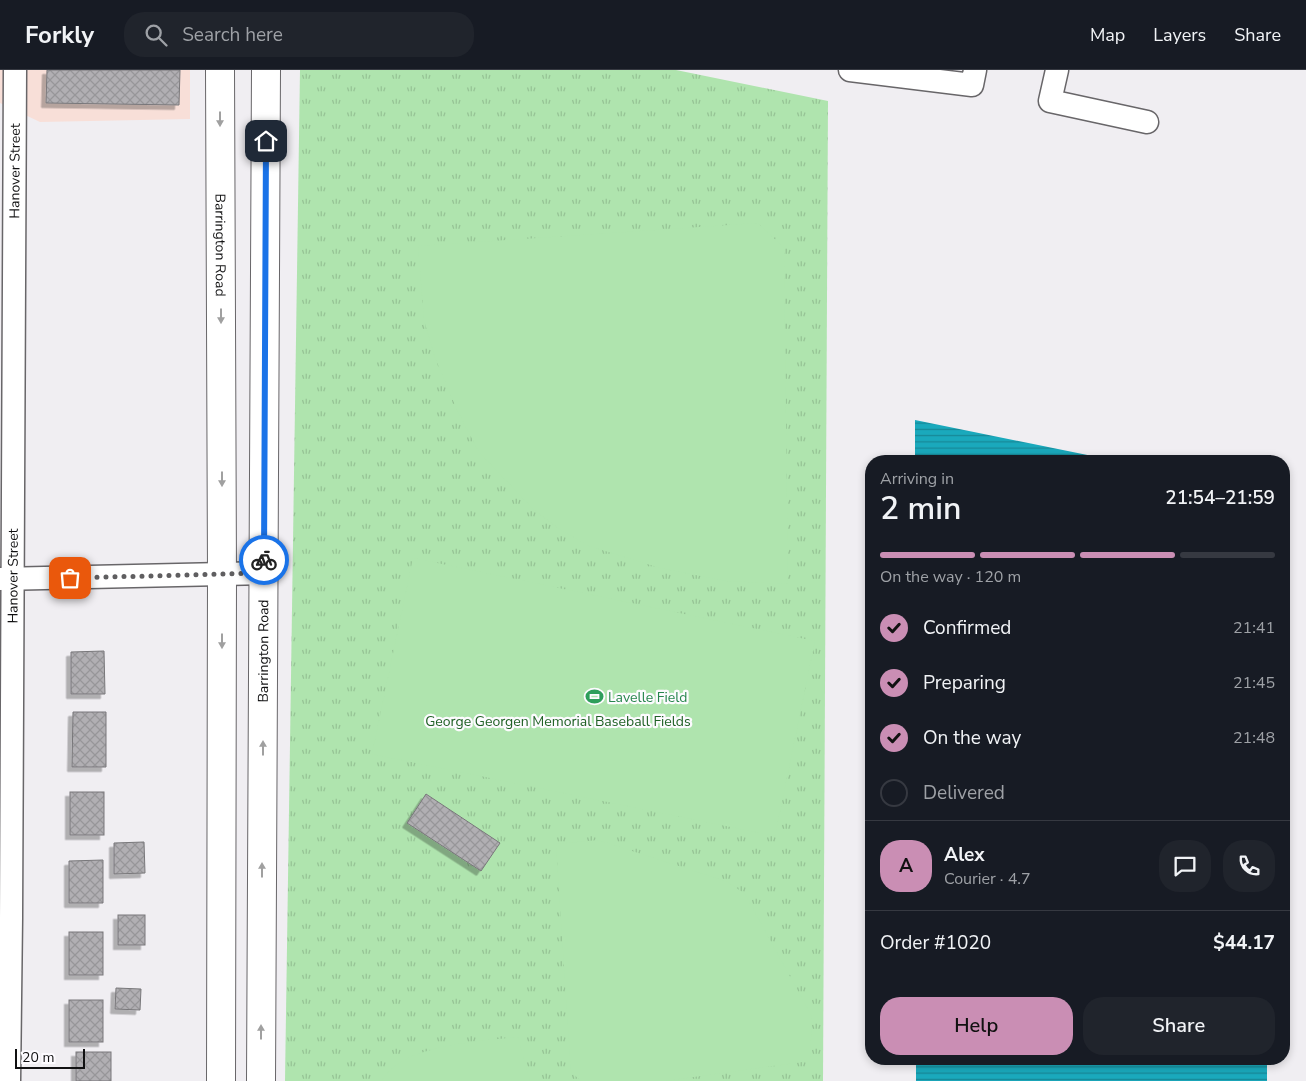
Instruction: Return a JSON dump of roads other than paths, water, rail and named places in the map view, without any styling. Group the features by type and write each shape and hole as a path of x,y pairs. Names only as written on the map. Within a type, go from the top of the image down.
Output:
{"main road":[{"name":"Barrington Road","path":"220,70 222,574 221,1081"},
{"name":"Barrington Road","path":"261,1081 266,70"}],"street":[{"name":"Hanover Street","path":"9,1081 6,918 6,579 8,247 15,70"},
{"path":"850,70 972,85 975,70"},
{"path":"1057,70 1050,101 1147,122"},
{"path":"6,579 264,573"}],"water":[{"path":"915,420 1087,455 915,455"},
{"path":"916,1065 1267,1065 1267,1081 916,1081"}],"place":[{"name":"Lavelle Field","path":"594,697"}],"park label":[{"name":"George Georgen Memorial Baseball Fields","path":"558,721"}]}
